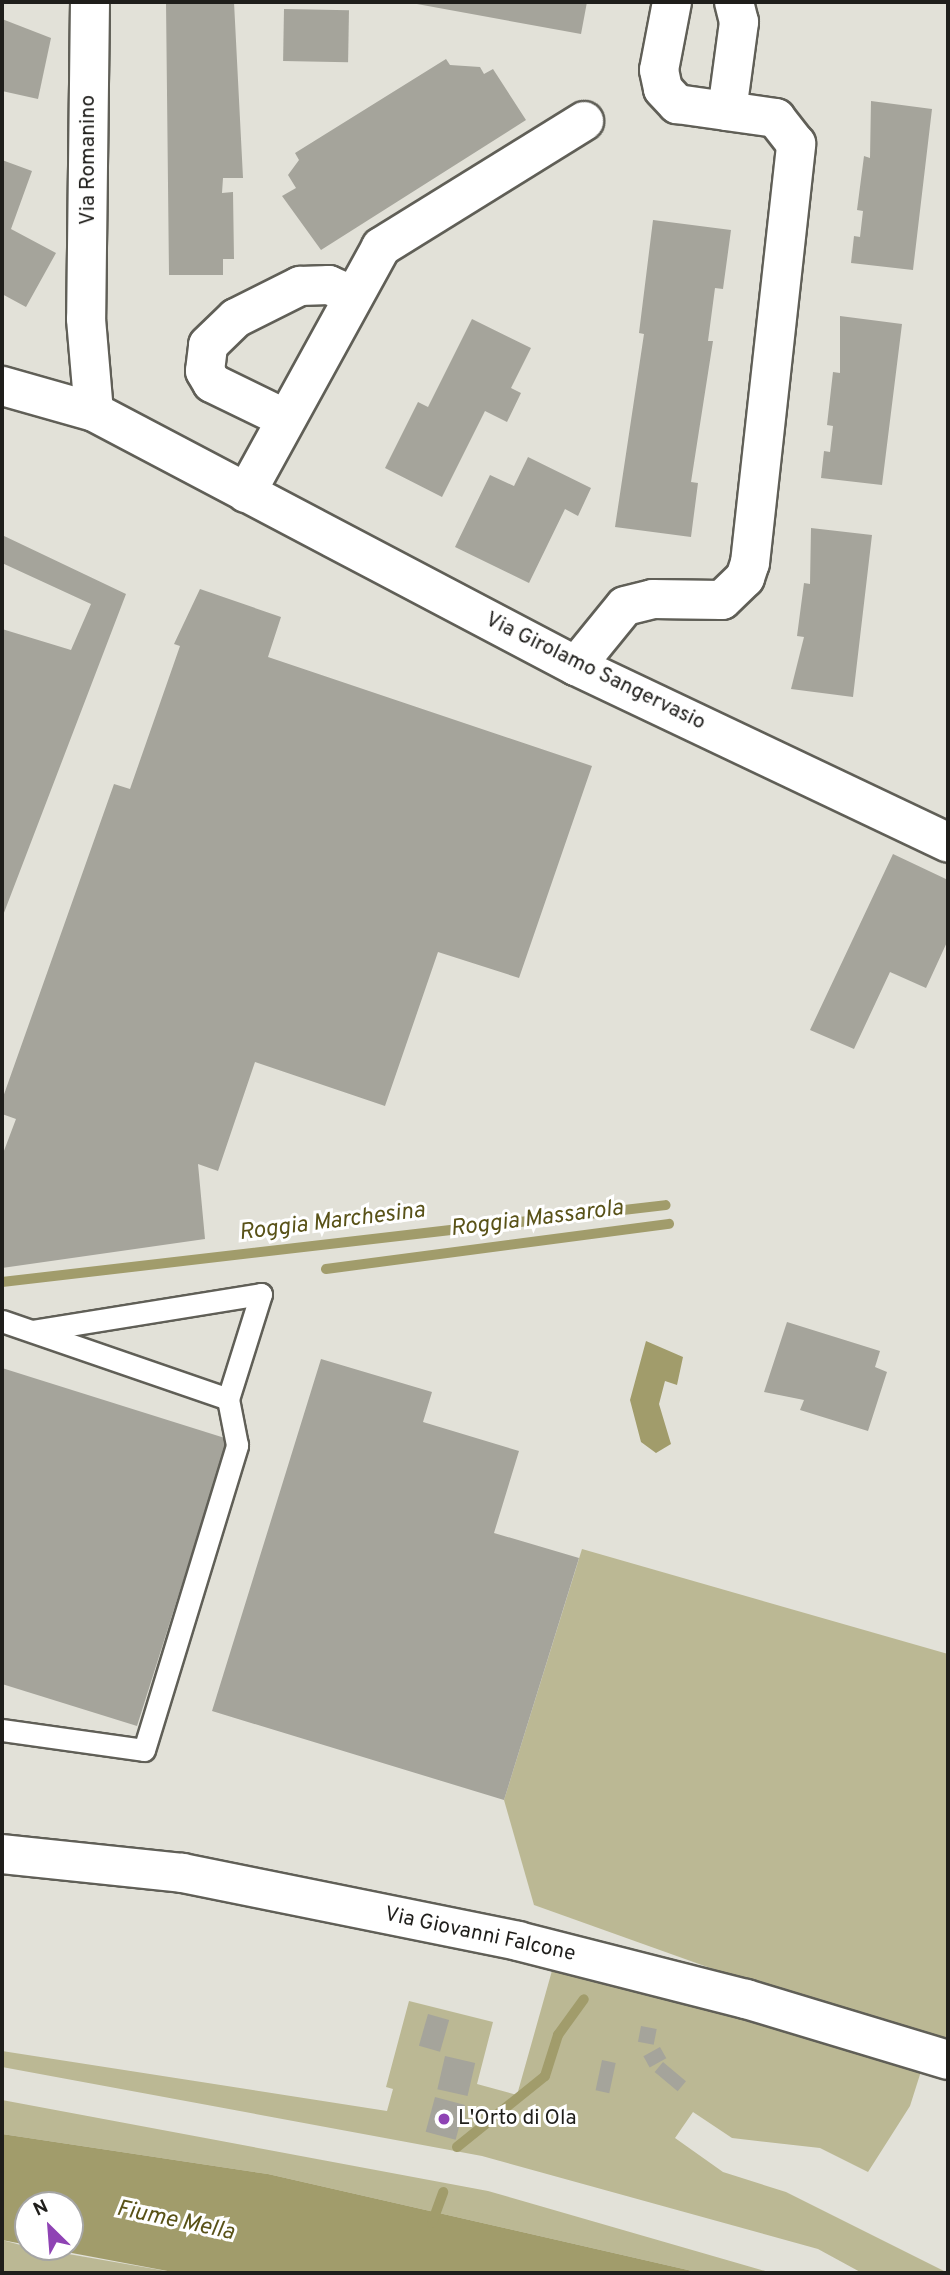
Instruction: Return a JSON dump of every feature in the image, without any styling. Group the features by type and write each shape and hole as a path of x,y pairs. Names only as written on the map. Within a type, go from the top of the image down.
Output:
{"street":[{"name":"Via Romanino","path":"90,2 86,319 94,412"},
{"path":"576,666 625,606 653,599 722,600 745,578 750,563 796,144 776,118 677,104 663,89 659,70 672,2"},
{"path":"727,111 739,22 734,2"},
{"path":"246,493 368,262 394,236 584,121"},
{"path":"286,419 212,383 205,371 208,345 236,318 300,286 329,285 351,295"},
{"name":"Via Romanino","path":"48,395 86,319"},
{"name":"Via Girolamo Sangervasio","path":"2,386 48,395 94,412 576,666 948,843"},
{"name":"Via Giovanni Falcone","path":"2,1854 182,1873 518,1941 746,1999 948,2060"}],"lane":[{"path":"2,1730 144,1750 237,1445 228,1399 261,1294 33,1331"},
{"path":"2,1321 228,1399"}],"shaded area":[{"path":"582,1549 948,1654 948,2053 534,1905 504,1800"},
{"path":"555,1960 923,2065 910,2106 868,2172 820,2148 732,2138 693,2112 675,2138 723,2172 786,2192 948,2273 862,2273 818,2249 482,2156 2,2067 2,2051 387,2111 393,2089 386,2087 409,2001 493,2022 477,2084 517,2095"},
{"path":"2,2100 488,2191 772,2273 701,2273 268,2174 2,2134"},
{"path":"2,2240 14,2243 14,2261 84,2261 84,2257 178,2273 2,2273"}],"water":[{"path":"646,1341 683,1357 677,1385 665,1381 659,1404 671,1444 656,1453 641,1442 630,1400"},
{"name":"Fiume Mella","path":"2,2134 268,2174 701,2273 178,2273 84,2255 84,2191 14,2191 14,2242 2,2240"}],"building":[{"path":"166,2 234,2 243,178 223,178 222,193 233,192 234,259 223,259 223,275 169,275"},
{"path":"406,2 587,2 581,34"},
{"path":"284,9 349,10 348,62 283,61"},
{"path":"2,19 51,38 38,99 2,91"},
{"path":"446,59 450,65 480,67 484,74 493,69 526,120 321,250 282,196 296,188 288,175 299,160 295,153"},
{"path":"871,101 932,109 913,270 851,263 854,236 860,237 863,211 857,210 864,156 870,158"},
{"path":"2,160 32,171 11,229 56,253 26,307 2,294"},
{"path":"653,220 731,230 723,289 715,288 708,341 713,341 691,482 698,483 691,537 615,527 644,334 639,333"},
{"path":"840,316 902,324 882,485 821,478 824,451 830,452 833,426 827,425 833,372 840,373"},
{"path":"472,319 531,348 511,388 521,393 507,422 485,411 442,497 385,468 418,402 428,407"},
{"path":"528,457 591,488 578,516 565,509 529,583 455,547 490,475 514,486"},
{"path":"811,528 872,535 853,697 791,689 804,637 797,636 804,583 810,584"},
{"path":"2,535 126,594 2,918 2,629 71,650 91,604 2,563"},
{"path":"200,589 281,617 268,657 592,766 519,978 438,952 385,1106 255,1062 218,1171 198,1164 205,1239 2,1268 2,1156 16,1119 2,1114 2,1100 114,784 130,789 180,646 174,644"},
{"path":"893,854 948,880 948,940 926,988 890,972 854,1049 810,1030"},
{"path":"787,1322 880,1351 875,1367 887,1372 868,1431 800,1410 804,1400 764,1392"},
{"path":"321,1359 432,1392 423,1422 519,1451 494,1533 579,1558 504,1800 212,1711"},
{"path":"2,1368 228,1439 137,1726 2,1684"},
{"path":"428,2014 449,2020 440,2052 419,2046"},
{"path":"641,2026 657,2029 654,2045 638,2042"},
{"path":"660,2047 666,2058 650,2068 643,2056"},
{"path":"445,2056 475,2063 468,2096 437,2089"},
{"path":"602,2060 616,2063 609,2093 596,2090"},
{"path":"663,2062 686,2081 678,2091 655,2072"},
{"path":"435,2097 465,2105 456,2140 426,2132"}],"waterway":[{"name":"Roggia Marchesina","path":"2,1282 666,1205"},
{"name":"Roggia Massarola","path":"326,1269 669,1224"},
{"path":"457,2147 545,2076 558,2035 584,1999"},
{"path":"432,2223 443,2192"}],"place":[{"name":"L'Orto di Ola","path":"444,2119"}]}
